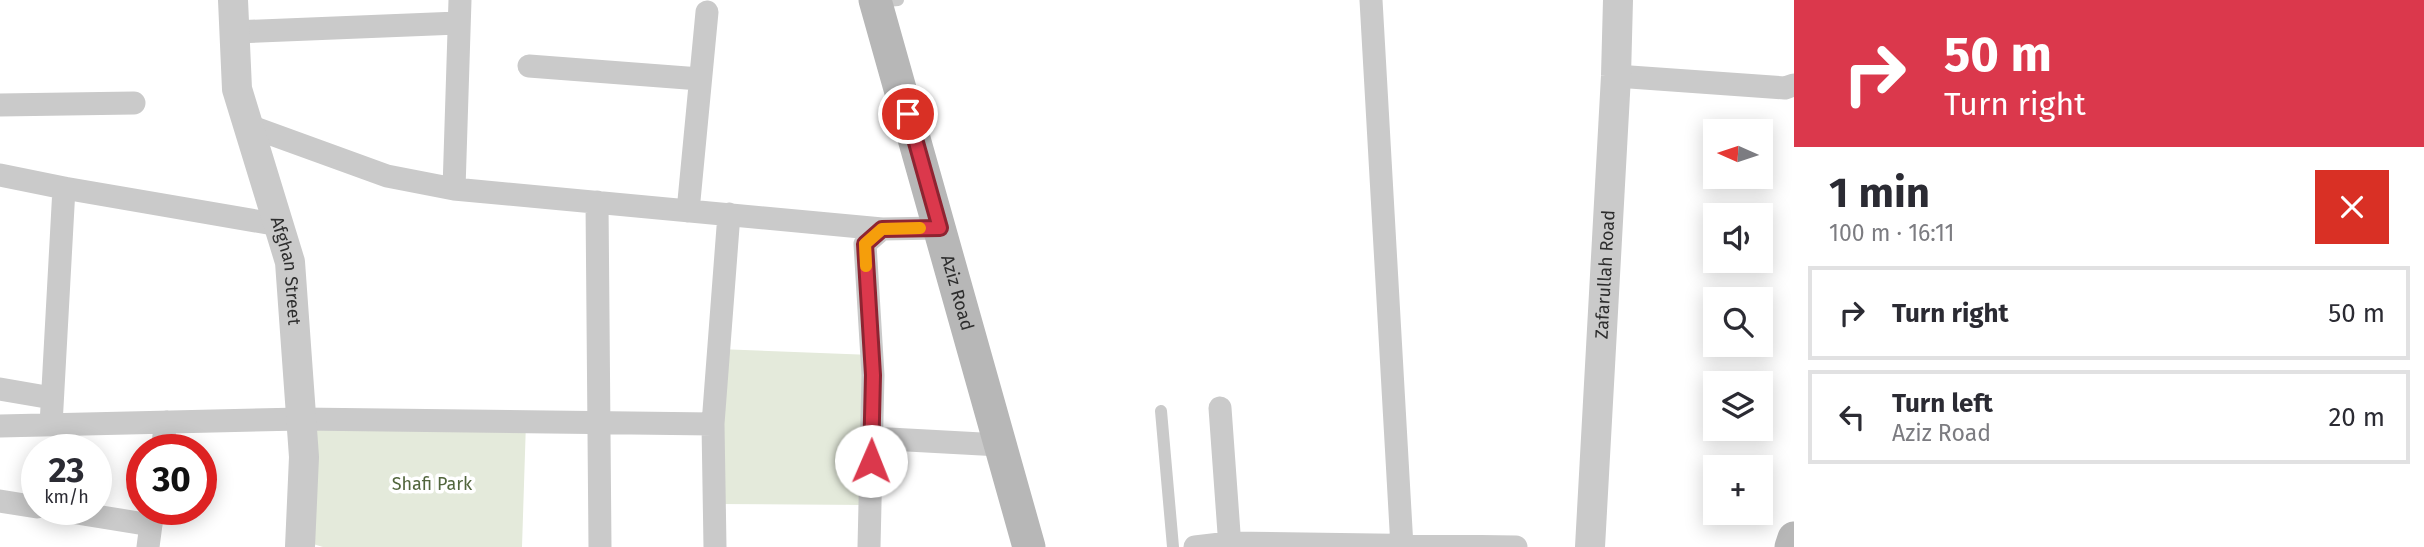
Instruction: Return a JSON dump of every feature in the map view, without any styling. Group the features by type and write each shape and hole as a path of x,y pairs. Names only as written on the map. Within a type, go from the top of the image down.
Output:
{"main road":[{"name":"Aziz Road","path":"883,1 940,228 1029,547"},
{"path":"1791,547 1794,538"}],"street":[{"name":"Afghan Street","path":"233,0 237,89 290,262 304,457 300,547"},
{"path":"454,189 460,0"},
{"path":"1371,0 1402,546"},
{"name":"Zafarullah Road","path":"1590,547 1618,0"},
{"path":"688,211 707,12"},
{"path":"234,32 458,23"},
{"path":"529,66 700,79"},
{"path":"1616,76 1785,88 1794,85"},
{"path":"0,105 134,103"},
{"path":"248,126 387,176 454,189 882,229 940,228"},
{"path":"0,174 64,188 279,225"},
{"path":"51,425 64,188"},
{"path":"597,202 600,547"},
{"path":"715,547 713,424 729,214"},
{"path":"869,547 873,375 865,244 882,229"},
{"path":"0,389 52,398"},
{"path":"1220,408 1230,545"},
{"path":"0,426 301,419 713,424"},
{"path":"164,434 166,422"},
{"path":"872,438 1000,445"},
{"path":"0,501 21,504"},
{"path":"112,520 151,527"},
{"path":"1195,547 1516,547"}],"lane":[{"path":"1161,411 1173,547"}],"green space":[{"path":"718,349 872,355 870,505 715,504"},
{"name":"Shafi Park","path":"301,419 526,422 522,547 323,547 300,540"}],"slow traffic":[{"path":"866,266 865,244 882,229 920,228"}],"route":[{"path":"871,461 873,375 865,244 882,229 940,228 908,114"}]}
